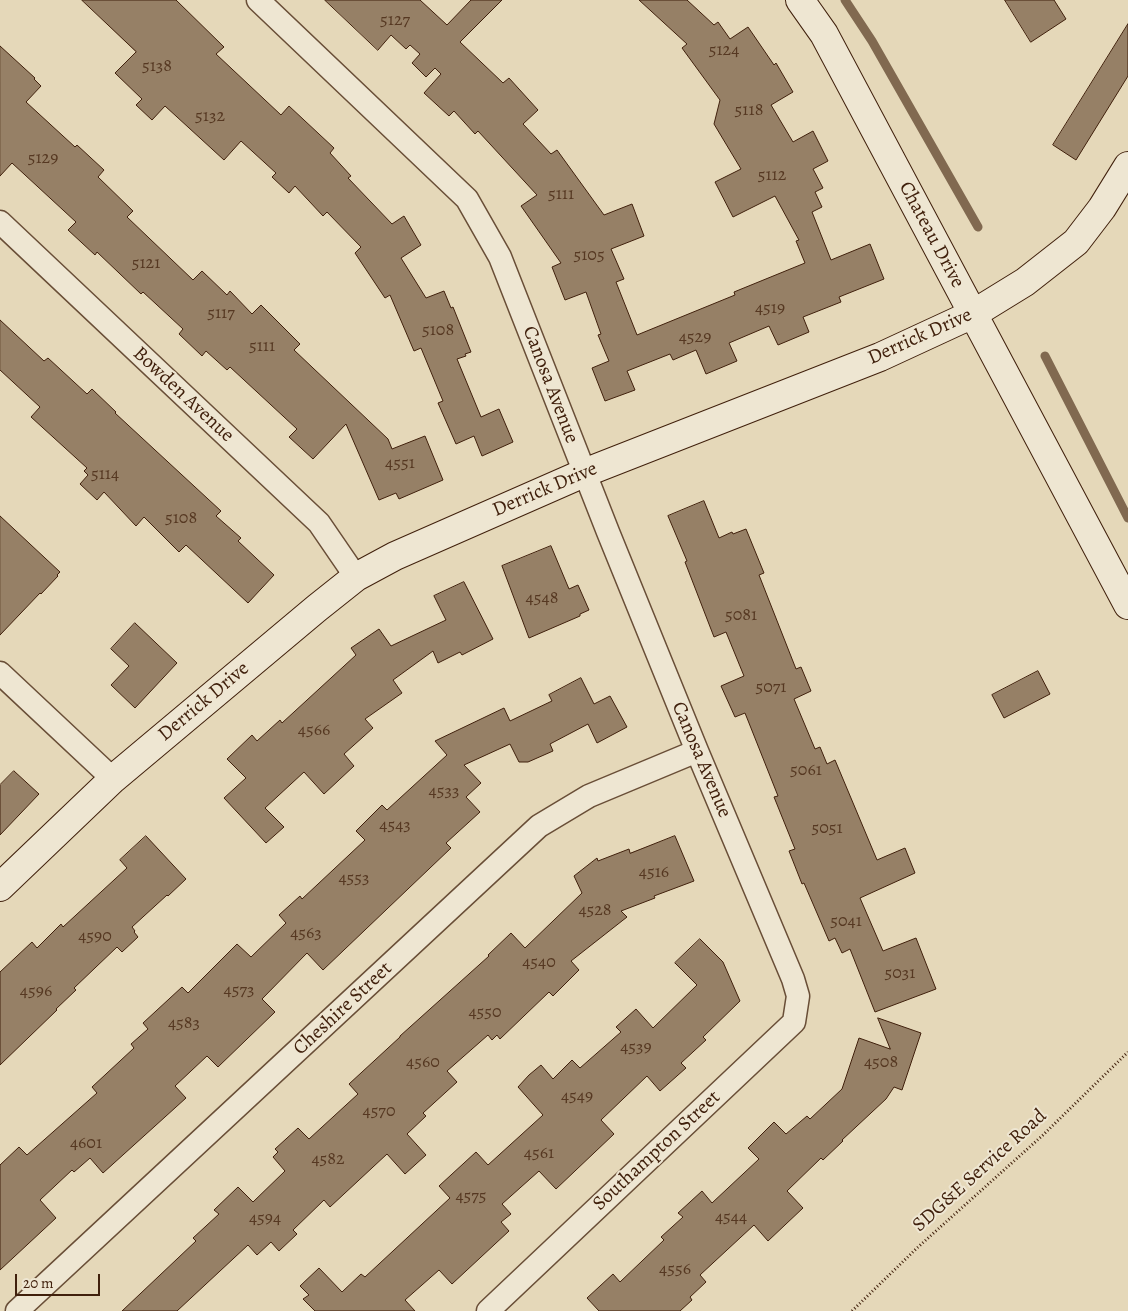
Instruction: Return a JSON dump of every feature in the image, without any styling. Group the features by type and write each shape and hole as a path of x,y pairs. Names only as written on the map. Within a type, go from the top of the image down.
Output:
{"street":[{"name":"Canosa Avenue","path":"258,0 467,199 500,257 584,473 697,751 793,979"},
{"name":"Chateau Drive","path":"800,0 824,34 1128,605"},
{"name":"Derrick Drive","path":"0,887 113,779 356,577 395,556 584,473 880,356 973,314 1025,282 1076,242 1102,208 1128,166"},
{"name":"Bowden Avenue","path":"0,222 318,524 356,577"},
{"path":"0,673 113,779"},
{"name":"Cheshire Street","path":"17,1311 539,826 589,796 697,751"},
{"name":"Southampton Street","path":"488,1311 794,1022 798,996 793,979"}],"path":[{"name":"SDG&E Service Road","path":"852,1311 917,1248 1043,1135 1128,1052"}],"building":[{"path":"82,0 176,0 224,47 216,54 281,115 289,106 334,148 330,153 351,176 348,178 392,224 404,216 421,245 401,258 426,298 444,291 451,308 453,307 471,352 457,359 481,417 499,409 513,442 482,456 474,436 456,444 438,403 443,401 421,348 414,351 390,295 385,298 355,253 361,247 327,212 323,216 295,186 289,193 272,177 276,173 241,141 224,160 165,106 152,120 136,105 142,99 115,73 136,52"},
{"path":"325,0 420,0 447,25 471,0 502,0 460,42 503,83 509,78 538,110 523,124 551,154 557,150 604,215 632,204 644,236 611,249 624,279 616,282 637,335 735,295 734,292 805,263 796,241 799,240 775,196 733,217 715,182 741,169 714,124 720,100 682,48 687,44 639,0 687,0 714,25 718,22 730,39 748,27 774,65 776,63 793,92 771,105 793,142 813,131 828,161 813,169 823,188 815,192 822,207 812,212 831,260 870,244 884,279 839,297 841,302 803,317 809,332 778,345 769,326 729,343 737,361 706,374 696,350 673,360 670,354 627,371 635,390 605,401 592,368 609,361 598,335 601,334 586,292 565,300 552,267 561,263 521,206 537,195 478,131 475,134 454,111 449,116 424,93 441,74 435,68 426,77 412,63 420,54 410,45 406,49 391,35 378,50"},
{"path":"1005,0 1054,0 1066,19 1031,42"},
{"path":"1128,24 1128,76 1076,160 1053,145"},
{"path":"0,46 35,78 41,86 26,102 75,147 77,145 104,170 98,177 133,211 127,217 193,280 202,271 227,295 230,291 252,314 261,305 300,344 294,350 388,439 392,449 425,436 443,480 399,499 396,493 379,500 346,424 313,459 289,437 297,429 230,367 227,370 206,351 202,356 179,334 183,329 143,292 141,294 97,252 95,255 68,230 76,222 12,163 0,176"},
{"path":"0,320 44,361 48,358 87,394 92,389 115,413 221,511 216,516 241,538 238,541 274,575 248,603 186,545 179,552 144,517 136,526 104,492 97,500 80,484 88,475 84,471 87,468 31,417 40,407 0,370"},
{"path":"704,501 719,538 732,532 733,534 746,529 764,573 759,575 796,669 801,667 811,691 794,699 815,749 820,747 827,764 835,760 877,860 905,848 915,873 860,898 883,951 916,938 936,989 875,1012 850,949 842,953 835,938 829,941 804,883 802,884 789,851 795,849 774,797 778,796 745,713 735,717 721,686 744,676 726,632 714,637 685,562 687,561 668,516"},
{"path":"0,516 60,572 0,635"},
{"path":"551,546 569,589 578,585 589,610 580,614 580,616 529,638 502,566"},
{"path":"464,582 493,639 462,655 460,652 438,663 433,651 393,680 402,693 365,719 373,728 344,754 354,766 324,794 304,772 265,808 284,827 266,843 224,798 246,778 227,759 252,735 257,741 280,720 282,723 356,655 351,648 379,629 391,646 446,620 434,596"},
{"path":"135,623 177,663 135,708 111,685 129,666 111,649"},
{"path":"1038,671 1050,694 1004,718 992,695"},
{"path":"581,678 594,704 610,696 627,727 597,743 588,724 550,744 553,751 528,762 519,762 510,744 464,765 481,783 466,797 480,812 446,843 451,848 323,970 307,953 262,999 275,1012 218,1067 207,1056 175,1086 186,1098 103,1173 90,1158 74,1172 72,1170 40,1200 56,1218 0,1270 0,1165 19,1147 27,1155 97,1093 92,1087 134,1048 131,1044 148,1029 143,1023 182,987 188,993 237,944 251,957 286,923 279,915 300,896 302,899 365,840 356,831 382,805 387,810 447,755 435,741 504,708 510,721 552,701 549,695"},
{"path":"14,771 39,794 0,835 0,785"},
{"path":"146,836 186,879 132,927 138,937 122,952 117,947 74,988 76,990 57,1010 0,1065 0,972 32,942 37,948 61,924 63,927 127,868 120,860"},
{"path":"675,836 694,881 621,911 627,917 571,961 579,970 553,996 549,992 500,1039 497,1035 492,1040 488,1035 447,1071 457,1082 423,1113 426,1116 407,1134 426,1155 405,1174 387,1154 330,1207 324,1200 293,1230 297,1234 279,1251 271,1242 257,1255 248,1245 177,1311 122,1311 196,1241 193,1238 219,1214 214,1210 238,1187 253,1202 285,1171 273,1157 278,1152 275,1149 298,1128 309,1139 358,1094 349,1084 489,956 511,933 525,948 582,893 574,876 597,858 598,861 629,849 630,853"},
{"path":"700,939 723,962 740,1001 703,1037 706,1040 681,1063 686,1068 660,1091 647,1076 601,1120 614,1134 556,1189 539,1171 502,1204 511,1214 501,1222 509,1231 452,1284 439,1270 405,1300 415,1311 315,1311 303,1299 309,1295 300,1286 319,1268 342,1292 361,1274 365,1277 450,1198 439,1186 476,1152 488,1165 543,1115 518,1087 541,1065 553,1079 572,1060 580,1068 621,1032 616,1027 636,1009 653,1028 697,985 675,963"},
{"path":"878,1018 921,1033 902,1090 894,1087 886,1099 843,1141 823,1160 821,1158 787,1191 803,1208 768,1241 754,1225 700,1275 706,1282 690,1297 692,1300 680,1311 599,1311 587,1298 613,1274 620,1282 664,1240 661,1237 683,1217 678,1213 702,1191 712,1203 759,1159 748,1148 774,1122 786,1134 807,1116 810,1119 842,1089 859,1038 890,1049"}],"waterway":[{"path":"845,0 872,41 978,227"},
{"path":"1045,356 1128,518"}]}
